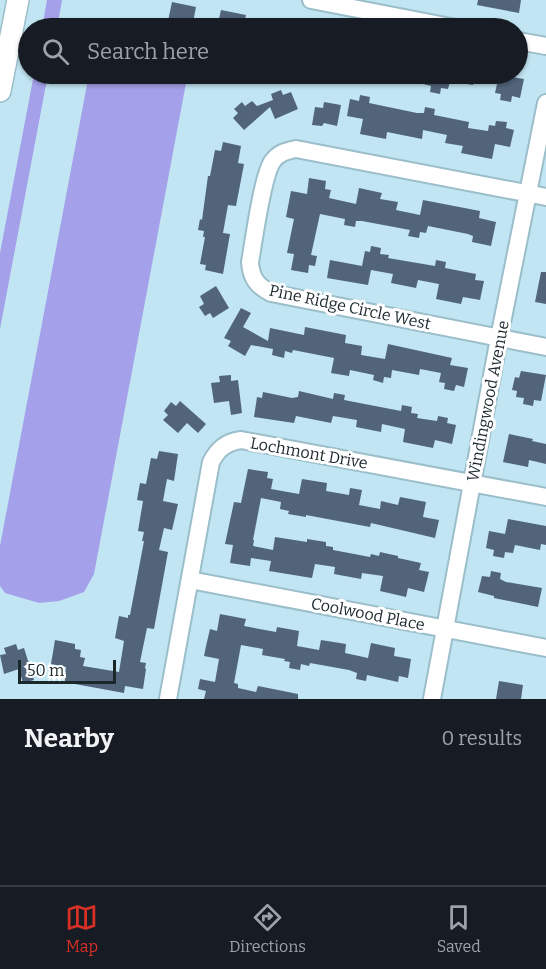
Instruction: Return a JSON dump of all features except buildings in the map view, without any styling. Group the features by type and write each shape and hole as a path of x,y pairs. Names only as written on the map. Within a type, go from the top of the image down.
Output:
{"main road":[{"path":"0,91 18,0"}],"street":[{"path":"310,0 404,18"},
{"path":"528,42 546,46"},
{"name":"Windingwood Avenue","path":"432,699 499,338 546,103"},
{"name":"Pine Ridge Circle West","path":"528,194 296,149 286,151 271,163 250,262 251,273 255,282 262,289 271,293 546,347"},
{"path":"528,194 546,197"},
{"name":"Lochmont Drive","path":"168,699 212,462 216,453 232,441 241,440 546,497"},
{"name":"Coolwood Place","path":"190,580 546,648"}],"shaded area":[{"path":"47,0 62,0 59,18 44,18"},
{"path":"32,84 46,84 0,329 0,253"},
{"path":"87,84 186,84 94,574 84,592 59,601 39,603 5,593 0,586 0,546"}]}
